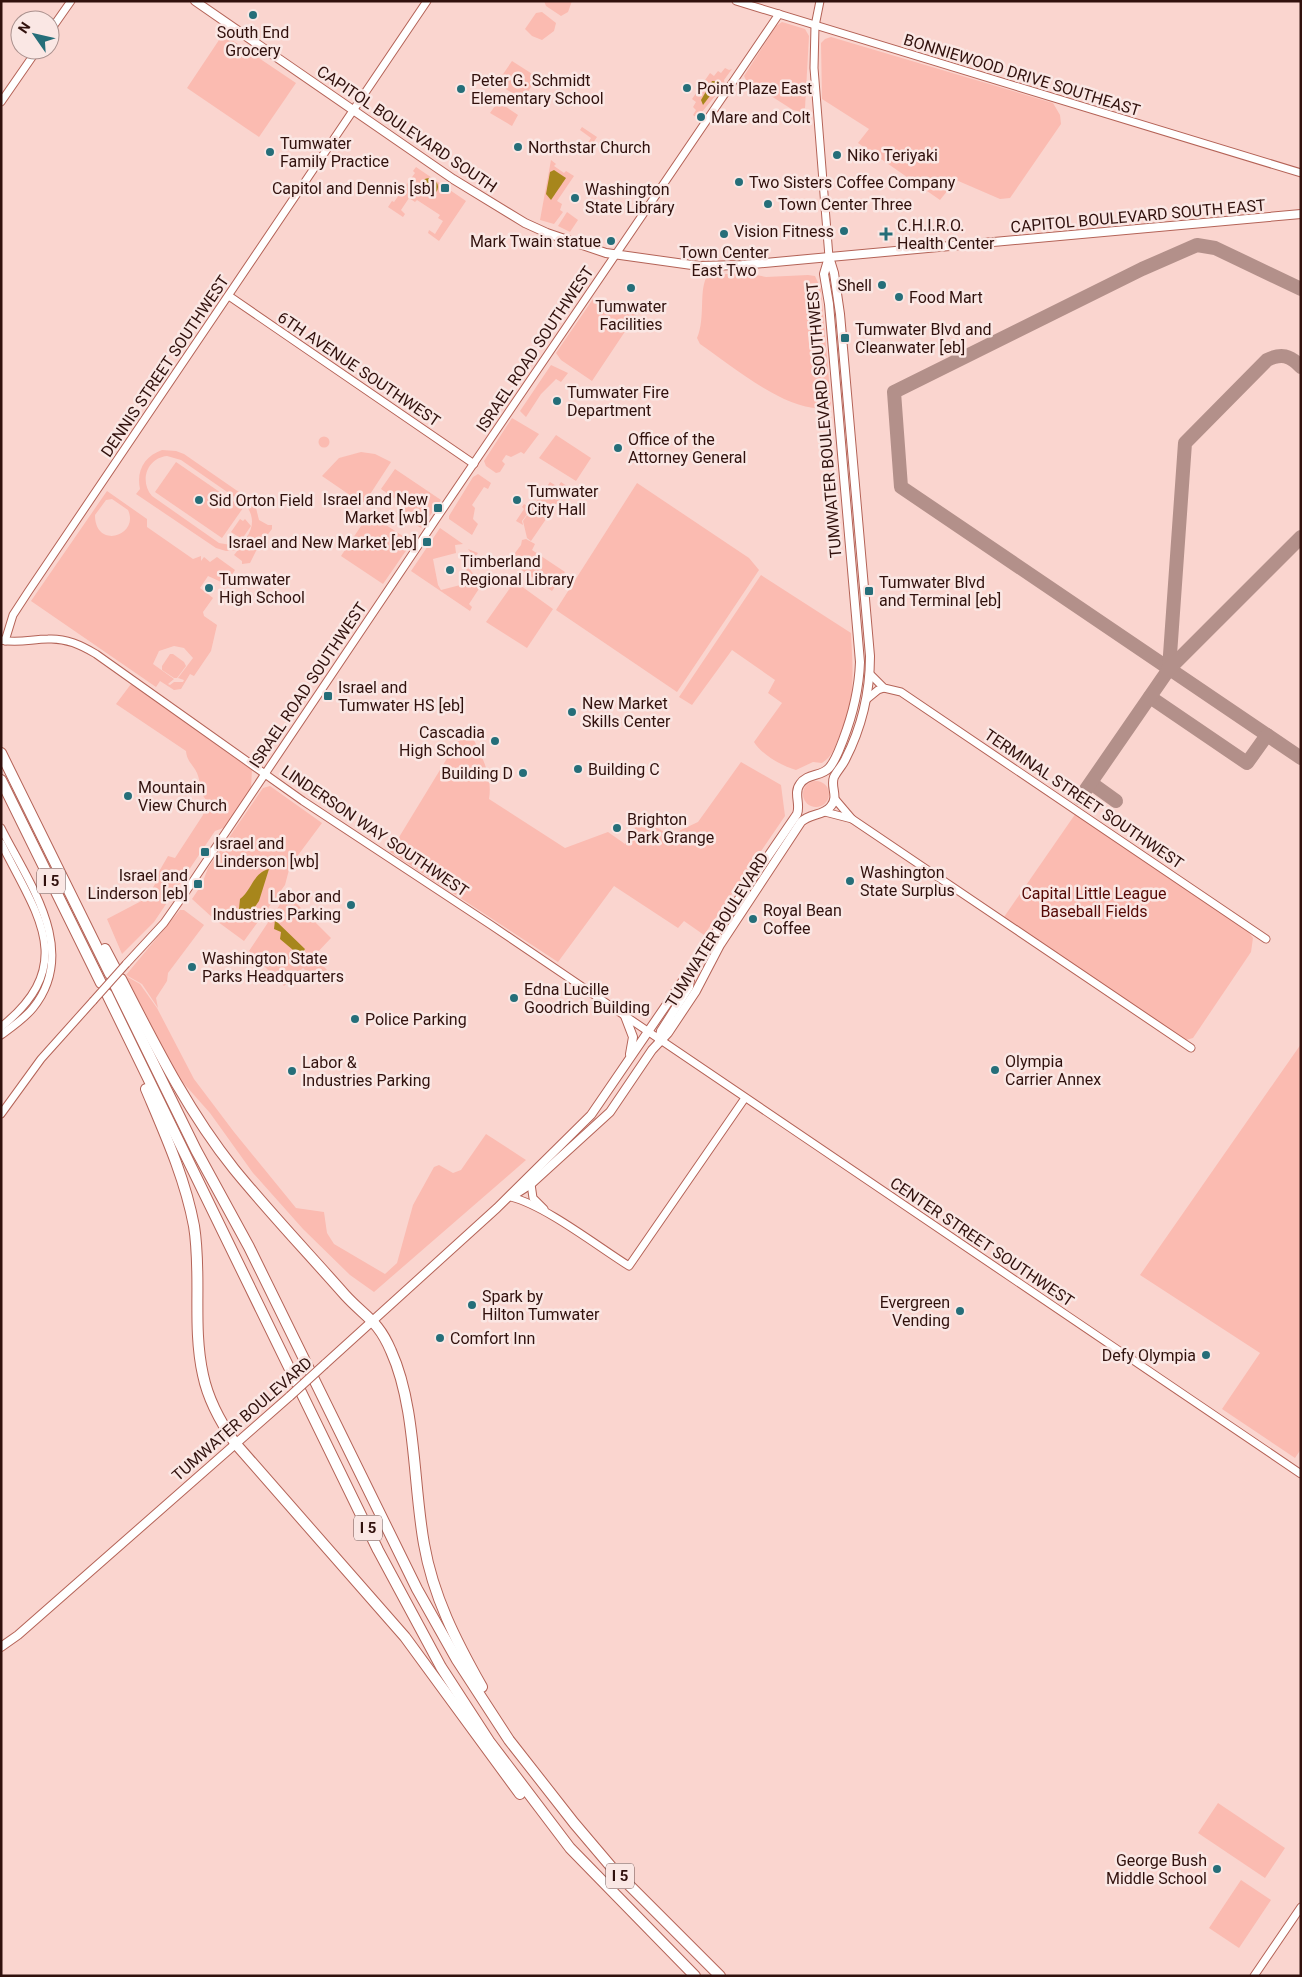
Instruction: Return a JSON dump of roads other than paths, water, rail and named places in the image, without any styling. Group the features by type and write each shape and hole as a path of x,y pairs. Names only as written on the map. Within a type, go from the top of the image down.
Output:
{"highway":[{"path":"1,753 36,823 60,863 112,971"},
{"name":"I 5","path":"1,780 101,983"},
{"name":"I 5","path":"374,1320 352,1303 265,1206 212,1140 176,1084 118,982 196,1150 249,1248 431,1615 478,1694 530,1767 613,1869 720,1976"},
{"name":"I 5","path":"107,994 378,1550 419,1628 465,1704 498,1753 570,1848 695,1976"},
{"path":"112,1005 171,1150 187,1196 197,1255 201,1365 211,1400 235,1443 405,1637 526,1802 572,1854 602,1882"},
{"path":"374,1320 391,1350 405,1390 424,1543 436,1592 464,1656 501,1722 530,1767"}],"main road":[{"name":"CAPITOL BOULEVARD SOUTH","path":"195,1 453,179 512,216 547,233 616,254 699,266 829,257"},
{"name":"CAPITOL BOULEVARD SOUTH EAST","path":"829,257 1301,214"},
{"name":"TUMWATER BOULEVARD SOUTHWEST","path":"829,257 834,273 840,314 870,674 867,699 860,728 846,758 834,777 834,787"},
{"name":"TUMWATER BOULEVARD SOUTHWEST","path":"817,775 828,770 838,753 853,716 858,692 860,662 829,304 824,274 829,257"},
{"path":"817,775 834,787 835,799 825,812 813,814 798,802 797,792 800,783 806,778 817,775"},
{"name":"TUMWATER BOULEVARD","path":"1,1647 18,1635 290,1396 497,1208 591,1115 797,814 798,802"},
{"name":"TUMWATER BOULEVARD","path":"497,1208 531,1184 610,1112 659,1040 668,1033 696,991 720,945 801,822 813,814"},
{"path":"659,1040 661,1031 689,987 692,969"},
{"path":"625,1016 633,1037 630,1059"}],"street":[{"path":"60,16 70,1"},
{"name":"DENNIS STREET SOUTHWEST","path":"3,640 20,604 427,1"},
{"name":"BONNIEWOOD DRIVE SOUTHEAST","path":"736,1 1301,174"},
{"path":"820,1 815,26 814,68 829,257"},
{"name":"ISRAEL ROAD SOUTHWEST","path":"1,1114 41,1059 164,923 779,14"},
{"path":"1,102 30,60"},
{"name":"6TH AVENUE SOUTHWEST","path":"229,296 474,464"},
{"name":"LINDERSON WAY SOUTHWEST","path":"3,640 60,639 86,648 385,856 648,1032"},
{"name":"TERMINAL STREET SOUTHWEST","path":"870,674 884,688 901,692 1266,939"},
{"path":"867,699 878,690 884,688"},
{"path":"835,799 852,819 1190,1048"},
{"path":"825,812 852,819"},
{"path":"1,828 47,921 53,954 50,975 41,998 24,1018 1,1035"},
{"path":"1,843 38,918 46,949 45,964 38,987 27,1005 1,1027"},
{"name":"CENTER STREET SOUTHWEST","path":"648,1032 1301,1474"},
{"path":"511,1197 522,1200 551,1216 628,1266 745,1098"},
{"path":"531,1184 533,1198 551,1216"},
{"path":"1254,1976 1301,1907"}],"place":[{"name":"South End Grocery","path":"253,15"},
{"name":"Point Plaze East","path":"687,88"},
{"name":"Peter G. Schmidt Elementary School","path":"461,89"},
{"name":"Mare and Colt","path":"701,117"},
{"name":"Northstar Church","path":"518,147"},
{"name":"Tumwater Family Practice","path":"270,152"},
{"name":"Niko Teriyaki","path":"837,155"},
{"name":"Two Sisters Coffee Company","path":"739,182"},
{"name":"Capitol and Dennis [sb]","path":"445,188"},
{"name":"Washington State Library","path":"575,198"},
{"name":"Town Center Three","path":"768,204"},
{"name":"Vision Fitness","path":"844,231"},
{"name":"Town Center East Two","path":"724,234"},
{"name":"C.H.I.R.O. Health Center","path":"886,234"},
{"name":"Mark Twain statue","path":"611,241"},
{"name":"Shell","path":"882,285"},
{"name":"Tumwater Facilities","path":"631,288"},
{"name":"Food Mart","path":"899,297"},
{"name":"Tumwater Blvd and Cleanwater [eb]","path":"845,338"},
{"name":"Tumwater Fire Department","path":"557,401"},
{"name":"Office of the Attorney General","path":"618,448"},
{"name":"Sid Orton Field","path":"199,500"},
{"name":"Tumwater City Hall","path":"517,500"},
{"name":"Israel and New Market [wb]","path":"438,508"},
{"name":"Israel and New Market [eb]","path":"427,542"},
{"name":"Timberland Regional Library","path":"450,570"},
{"name":"Tumwater High School","path":"209,588"},
{"name":"Tumwater Blvd and Terminal [eb]","path":"869,591"},
{"name":"Israel and Tumwater HS [eb]","path":"328,696"},
{"name":"New Market Skills Center","path":"572,712"},
{"name":"Cascadia High School","path":"495,741"},
{"name":"Building C","path":"578,769"},
{"name":"Building D","path":"523,773"},
{"name":"Mountain View Church","path":"128,796"},
{"name":"Brighton Park Grange","path":"617,828"},
{"name":"Israel and Linderson [wb]","path":"205,852"},
{"name":"Washington State Surplus","path":"850,881"},
{"name":"Israel and Linderson [eb]","path":"198,884"},
{"name":"Labor and Industries Parking","path":"351,905"},
{"name":"Royal Bean Coffee","path":"753,919"},
{"name":"Washington State Parks Headquarters","path":"192,967"},
{"name":"Edna Lucille Goodrich Building","path":"514,998"},
{"name":"Police Parking","path":"355,1019"},
{"name":"Olympia Carrier Annex","path":"995,1070"},
{"name":"Labor & Industries Parking","path":"292,1071"},
{"name":"Spark by Hilton Tumwater","path":"472,1305"},
{"name":"Evergreen Vending","path":"960,1311"},
{"name":"Comfort Inn","path":"440,1338"},
{"name":"Defy Olympia","path":"1206,1355"},
{"name":"George Bush Middle School","path":"1217,1869"}],"park label":[{"name":"Capital Little League Baseball Fields","path":"1094,902"}]}
